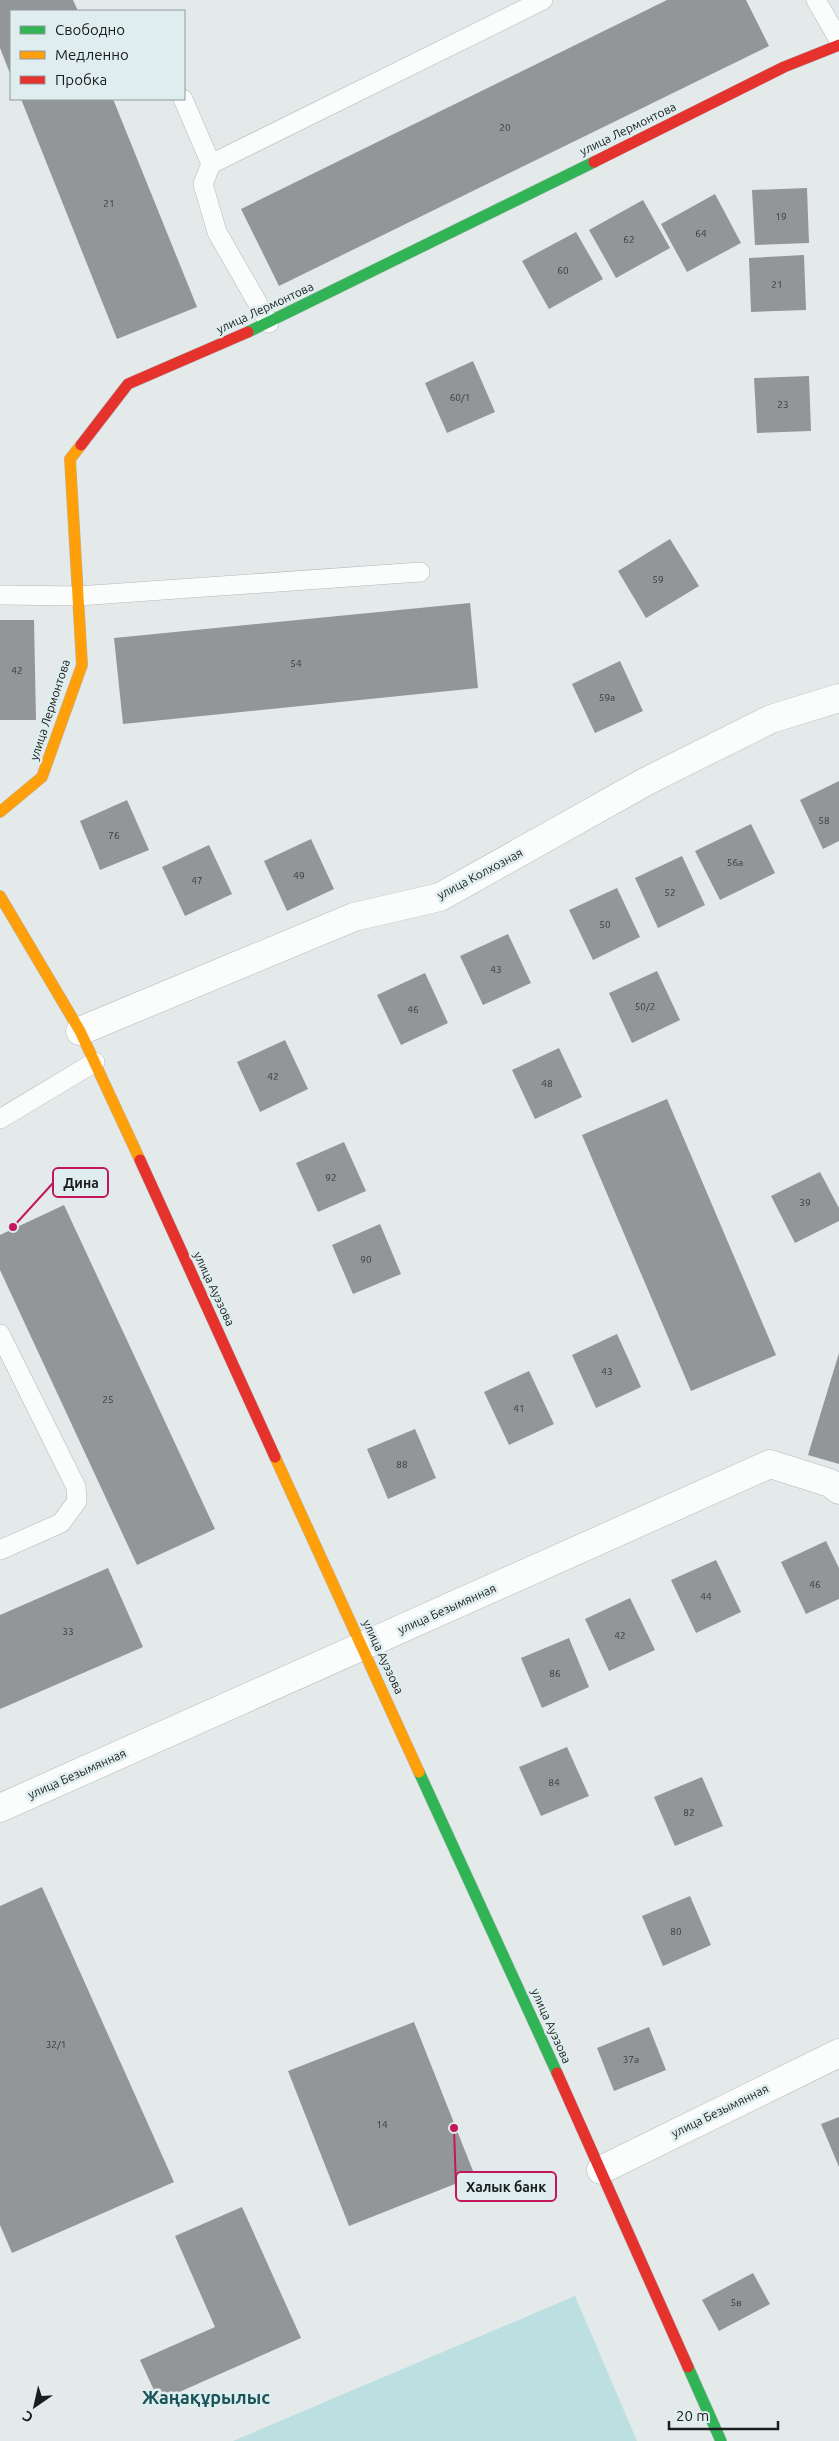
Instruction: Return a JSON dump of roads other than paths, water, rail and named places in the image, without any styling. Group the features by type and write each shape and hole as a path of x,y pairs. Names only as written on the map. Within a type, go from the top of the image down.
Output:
{"street":[{"name":"улица Лермонтова","path":"0,812 42,777 82,665 70,459 128,384 269,323 784,66 839,45"},
{"name":"улица Колхозная","path":"80,1031 354,917 440,897 645,782 771,718 839,698"},
{"name":"улица Ауэзова","path":"0,896 80,1031 95,1062 601,2170 721,2441"},
{"name":"улица Безымянная","path":"0,1808 770,1464 830,1483 839,1490"},
{"name":"улица Безымянная","path":"601,2170 839,2053"}],"lane":[{"path":"269,323 217,232 203,184 211,164 543,0"},
{"path":"816,0 839,40"},
{"path":"183,100 211,164"},
{"path":"0,595 78,596 420,572"},
{"path":"0,1119 95,1062"},
{"path":"0,1334 76,1486 77,1501 61,1523 0,1550"}],"place":[{"name":"Дина","path":"13,1227"},
{"name":"Халык банк","path":"454,2128"}],"district":[{"name":"Жаңақұрылыс","path":"206,2398"}]}
